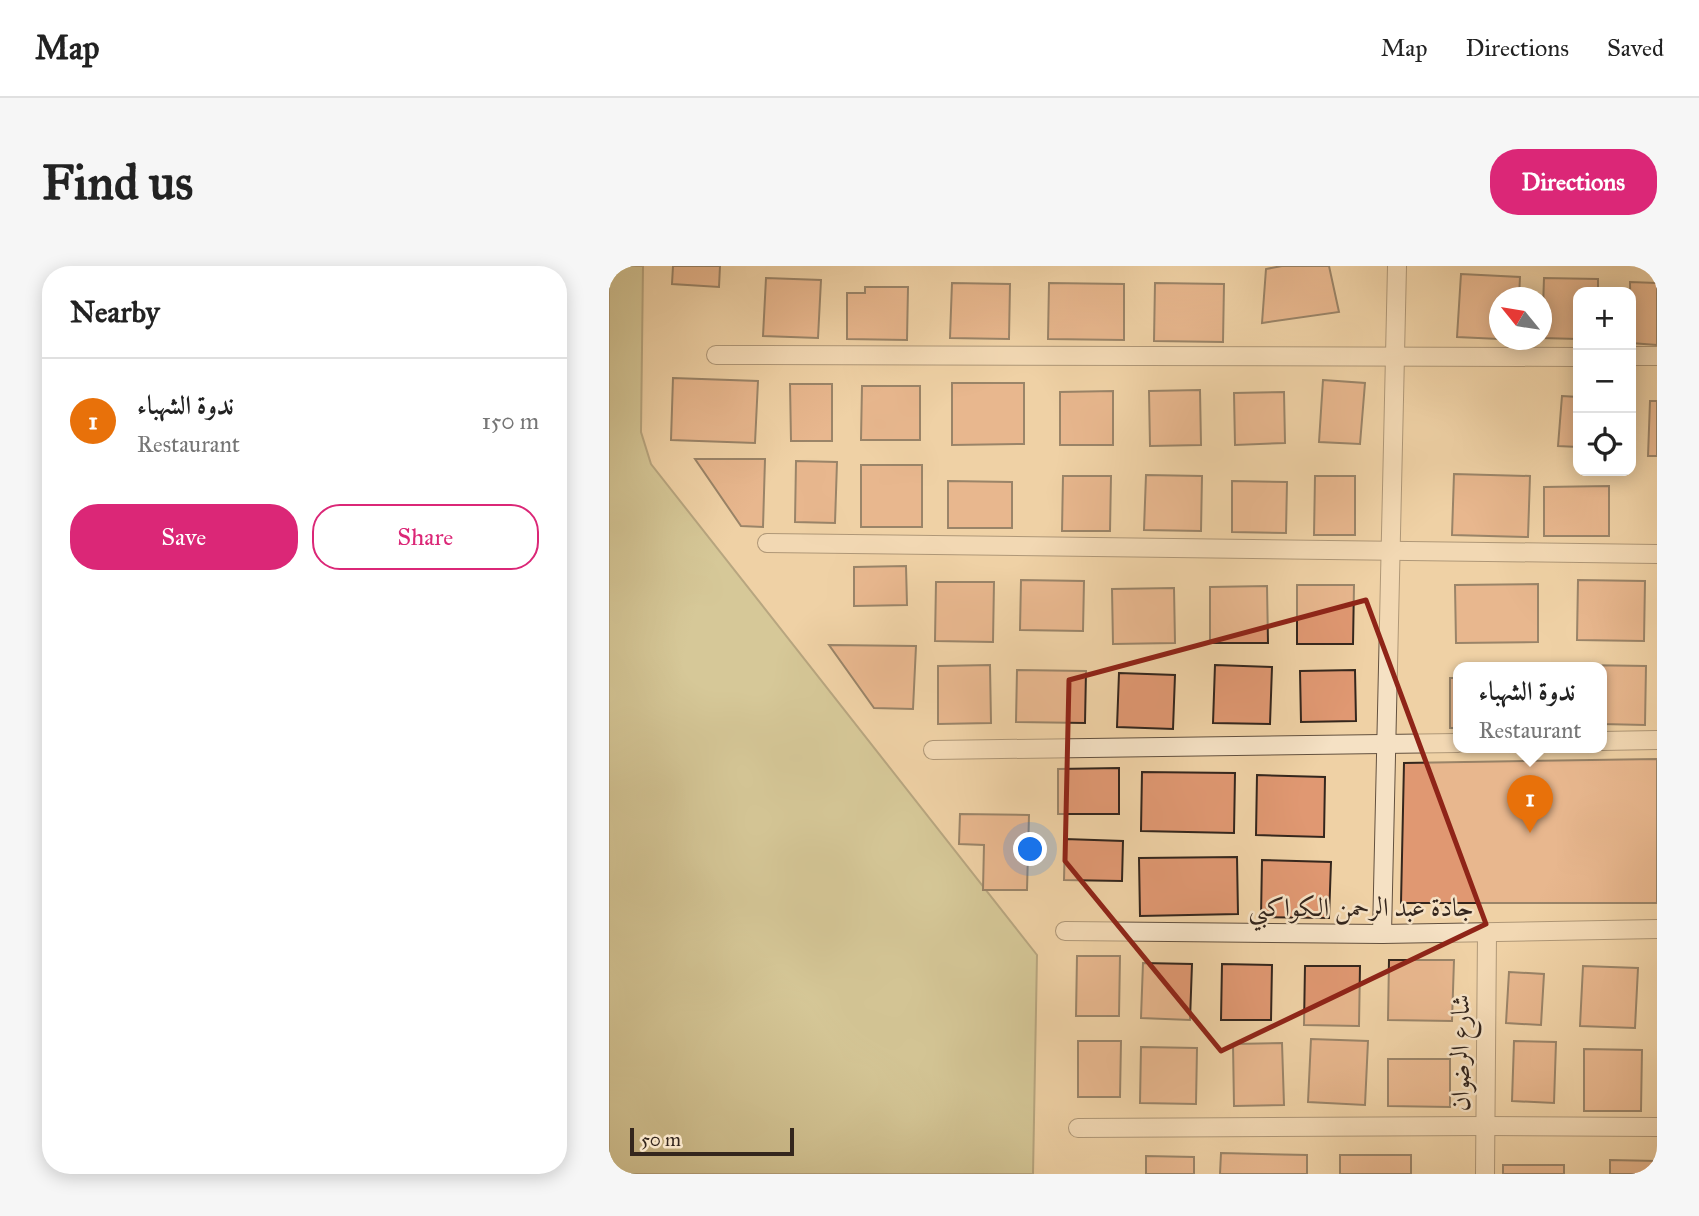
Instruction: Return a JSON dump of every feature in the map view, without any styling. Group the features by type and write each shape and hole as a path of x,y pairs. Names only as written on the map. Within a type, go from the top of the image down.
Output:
{"street":[{"path":"1382,934 1397,266"},
{"path":"716,355 1573,356"},
{"path":"1636,356 1657,356"},
{"path":"767,543 1657,554"},
{"path":"1607,740 1657,740"},
{"path":"933,750 1453,743"},
{"name":"جادة عبد الرحمن الكواكبي","path":"1065,931 1382,934 1657,929"},
{"name":"شارع الرضوان","path":"1485,1174 1487,933"},
{"path":"1078,1128 1657,1127"}],"highlighted area":[{"path":"1366,600 1486,924 1221,1051 1065,861 1069,680"}],"green space":[{"path":"609,266 643,266 641,432 651,464 1037,955 1033,1174 609,1174"}],"building":[{"path":"673,266 720,266 719,287 672,284"},
{"path":"1282,266 1329,266 1339,312 1262,323 1266,269"},
{"path":"1461,274 1520,277 1520,287 1489,287 1489,339 1457,337"},
{"path":"766,278 821,280 818,338 763,336"},
{"path":"1544,278 1598,279 1598,287 1573,287 1573,339 1552,338 1552,287 1544,287"},
{"path":"1630,282 1657,283 1657,345 1636,343 1636,287 1630,287"},
{"path":"952,283 1010,284 1009,339 950,338"},
{"path":"1049,283 1124,284 1124,340 1048,339"},
{"path":"1155,283 1224,284 1223,342 1154,341"},
{"path":"865,287 908,287 907,340 847,339 847,293 865,293"},
{"path":"673,378 758,381 755,443 671,440"},
{"path":"1323,380 1365,383 1360,444 1319,442"},
{"path":"952,383 1024,383 1024,444 952,445"},
{"path":"790,384 832,384 832,441 791,441"},
{"path":"862,386 920,386 920,440 861,440"},
{"path":"1200,390 1201,445 1150,446 1149,391"},
{"path":"1113,391 1113,445 1060,445 1060,392"},
{"path":"1284,392 1285,443 1235,445 1234,393"},
{"path":"1562,396 1573,397 1573,447 1558,446"},
{"path":"1650,401 1657,401 1657,456 1648,456"},
{"path":"695,459 765,459 763,527 741,526"},
{"path":"796,461 837,462 835,523 795,522"},
{"path":"861,465 922,465 922,527 861,527"},
{"path":"1454,474 1530,476 1528,537 1452,535"},
{"path":"1146,475 1202,476 1201,531 1144,530"},
{"path":"1063,476 1111,476 1110,531 1062,531"},
{"path":"1315,476 1355,476 1355,535 1314,535"},
{"path":"948,481 1012,482 1012,528 948,528"},
{"path":"1232,481 1287,482 1286,533 1232,532"},
{"path":"1609,486 1609,536 1544,536 1544,487"},
{"path":"906,566 907,605 854,606 854,567"},
{"path":"1021,580 1084,581 1083,631 1020,630"},
{"path":"1578,580 1645,581 1644,641 1577,640"},
{"path":"936,582 994,582 993,642 935,641"},
{"path":"1538,584 1538,642 1456,643 1455,585"},
{"path":"1297,585 1354,585 1353,644 1297,644"},
{"path":"1267,586 1268,643 1210,643 1210,587"},
{"path":"1174,588 1175,643 1113,644 1112,589"},
{"path":"829,645 916,646 913,709 874,708"},
{"path":"990,665 991,723 938,724 938,666"},
{"path":"1215,665 1272,667 1270,724 1213,723"},
{"path":"1607,665 1646,666 1645,725 1607,724"},
{"path":"1017,670 1086,671 1085,723 1016,722"},
{"path":"1355,670 1356,721 1301,722 1300,671"},
{"path":"1119,673 1175,675 1173,729 1117,727"},
{"path":"1450,678 1453,678 1453,728 1450,728"},
{"path":"1657,759 1657,903 1401,903 1404,763"},
{"path":"1119,768 1119,814 1058,814 1058,769"},
{"path":"1142,772 1235,773 1234,833 1141,831"},
{"path":"1257,775 1325,777 1324,837 1256,835"},
{"path":"960,814 1029,815 1027,890 983,890 984,845 959,844"},
{"path":"1065,839 1123,841 1122,881 1064,880"},
{"path":"1237,857 1238,914 1140,916 1139,858"},
{"path":"1262,860 1331,862 1329,918 1261,917"},
{"path":"1077,956 1120,956 1119,1016 1076,1016"},
{"path":"1389,960 1454,960 1452,1021 1388,1020"},
{"path":"1143,963 1192,964 1190,1020 1141,1018"},
{"path":"1222,964 1272,965 1271,1020 1221,1020"},
{"path":"1305,966 1360,966 1359,1026 1304,1025"},
{"path":"1583,966 1638,968 1635,1028 1580,1026"},
{"path":"1509,972 1544,974 1541,1025 1506,1023"},
{"path":"1311,1039 1368,1041 1365,1105 1308,1102"},
{"path":"1078,1041 1121,1041 1120,1097 1078,1097"},
{"path":"1514,1041 1556,1042 1554,1103 1512,1101"},
{"path":"1282,1043 1284,1105 1234,1106 1233,1044"},
{"path":"1141,1047 1197,1048 1196,1104 1140,1103"},
{"path":"1584,1049 1642,1050 1641,1111 1584,1111"},
{"path":"1388,1059 1450,1059 1450,1107 1388,1106"},
{"path":"1221,1153 1307,1155 1307,1174 1220,1174"},
{"path":"1340,1155 1411,1155 1411,1174 1340,1174"},
{"path":"1146,1156 1194,1157 1194,1174 1146,1174"},
{"path":"1610,1160 1657,1161 1657,1174 1610,1174"},
{"path":"1503,1165 1564,1165 1564,1174 1503,1174"}],"place":[{"name":"ندوة الشهباء","path":"1530,833"}]}
